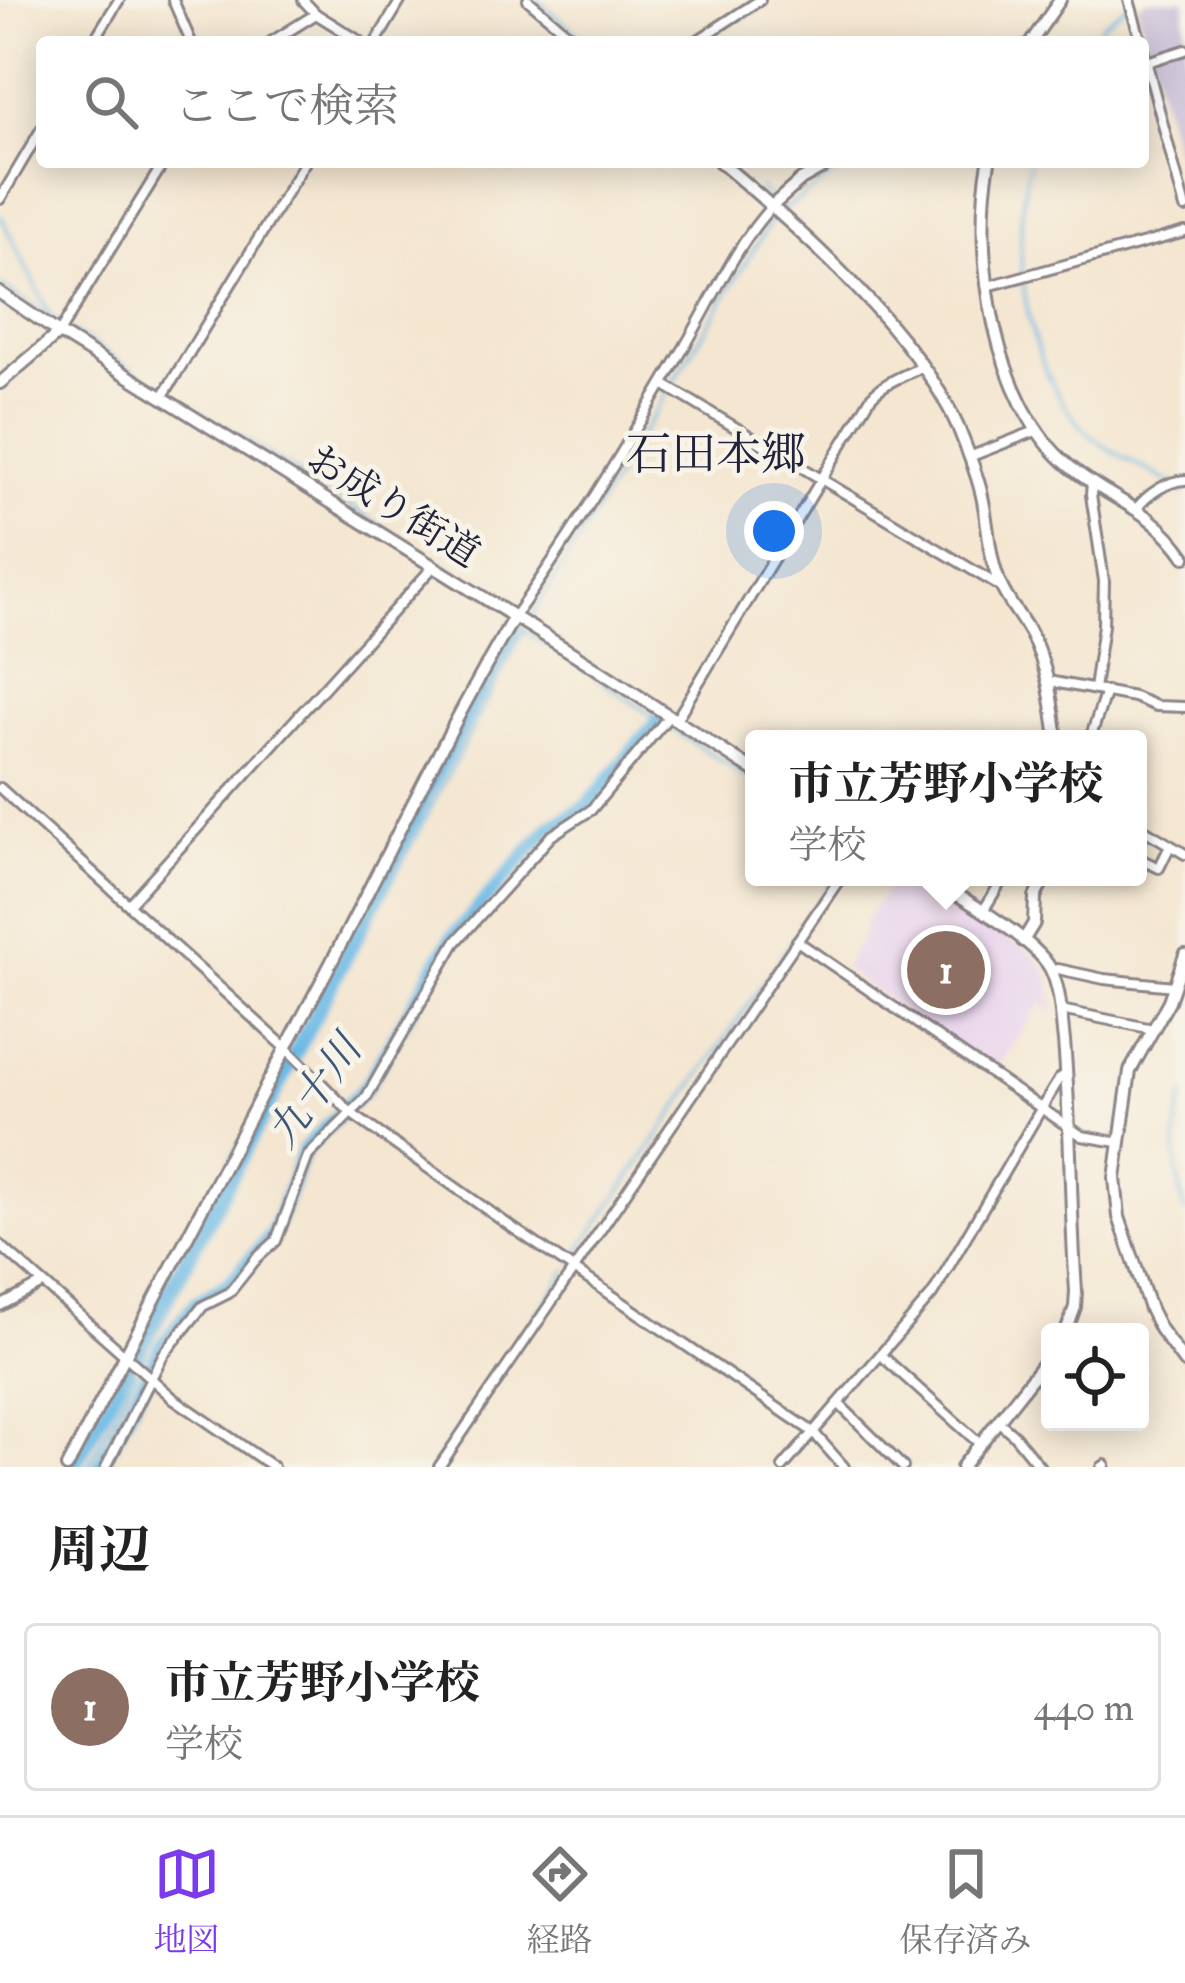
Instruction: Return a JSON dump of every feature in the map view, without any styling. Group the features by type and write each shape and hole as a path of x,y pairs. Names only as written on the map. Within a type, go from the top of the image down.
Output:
{"street":[{"path":"97,36 119,0"},
{"path":"173,0 188,36"},
{"path":"303,0 351,36"},
{"path":"380,36 401,0"},
{"path":"528,0 571,36"},
{"path":"704,36 760,0"},
{"path":"1035,36 1060,0"},
{"path":"1130,0 1140,36"},
{"path":"281,36 316,14"},
{"path":"1149,61 1185,50"},
{"path":"1149,70 1185,208"},
{"path":"0,199 36,138"},
{"path":"0,383 59,333 160,168"},
{"path":"165,392 300,168"},
{"path":"727,168 773,205 860,293 941,393 982,496 988,548 1002,587 1040,654 1056,730"},
{"path":"67,1467 242,1138 444,739 514,617 663,383 745,238 773,205 822,168"},
{"path":"988,168 984,209 988,286 1000,354 1014,386 1059,458 1137,508 1168,534 1185,557"},
{"path":"988,286 1185,232"},
{"name":"お成り街道","path":"0,293 59,333 165,392 745,765"},
{"path":"106,1467 163,1355 203,1306 229,1293 276,1241 308,1156 366,1098 455,943 550,836 591,810 672,718 880,386 922,367"},
{"path":"663,383 1002,587"},
{"path":"969,457 1038,430"},
{"path":"1137,508 1151,492 1185,480"},
{"path":"1092,482 1104,581 1094,689"},
{"path":"129,904 433,567"},
{"path":"1048,681 1134,697 1156,706 1185,707"},
{"path":"1093,730 1106,691"},
{"path":"0,788 285,1047 352,1114 813,1432 844,1467"},
{"path":"1147,832 1185,854"},
{"path":"1147,862 1159,868 1170,846"},
{"path":"439,1467 836,886"},
{"path":"941,886 983,910 1052,971 1067,1074 1076,1291 1069,1323"},
{"path":"983,910 998,886"},
{"path":"1023,941 1034,923 1040,886"},
{"path":"797,941 1069,1128 1090,1139 1118,1142"},
{"path":"1185,955 1154,1030 1130,1071 1115,1178 1119,1216 1130,1252 1160,1329 1185,1363"},
{"path":"1052,971 1174,986"},
{"path":"1061,1010 1154,1030"},
{"path":"783,1467 932,1295 1041,1109 1067,1074"},
{"path":"0,1245 173,1398 273,1467"},
{"path":"0,1306 43,1284"},
{"path":"881,1355 981,1445"},
{"path":"962,1467 1041,1367"},
{"path":"839,1404 903,1467"},
{"path":"999,1422 1040,1467"}],"shaded area":[{"path":"1147,0 1185,0 1185,185 1149,36 1145,36 1137,6"},
{"path":"889,886 930,886 981,913 1036,957 1048,972 1055,1013 1041,1004 994,1073 843,969 867,929 863,925"}],"waterway":[{"path":"537,0 580,36"},
{"path":"1093,36 1134,0"},
{"path":"781,211 846,168"},
{"path":"1028,168 1022,266 1026,302 1046,371 1062,401 1094,438 1185,493"},
{"path":"759,188 783,210"},
{"path":"0,215 51,317"},
{"path":"530,619 774,216"},
{"path":"0,285 59,323"},
{"path":"67,328 505,604"},
{"path":"74,1467 515,625"},
{"path":"140,1363 525,627"},
{"path":"525,631 745,775"},
{"name":"九十川","path":"100,1467 163,1344 196,1303 230,1283 273,1233 304,1150 366,1087 451,939 550,827 587,806 658,720"},
{"path":"572,1262 830,886"},
{"path":"1185,1094 1176,1152 1185,1211"},
{"path":"432,1467 567,1270"},
{"path":"88,1467 136,1371"}],"place":[{"name":"市立芳野小学校","path":"946,970"}],"district":[{"name":"石田本郷","path":"716,455"}]}
